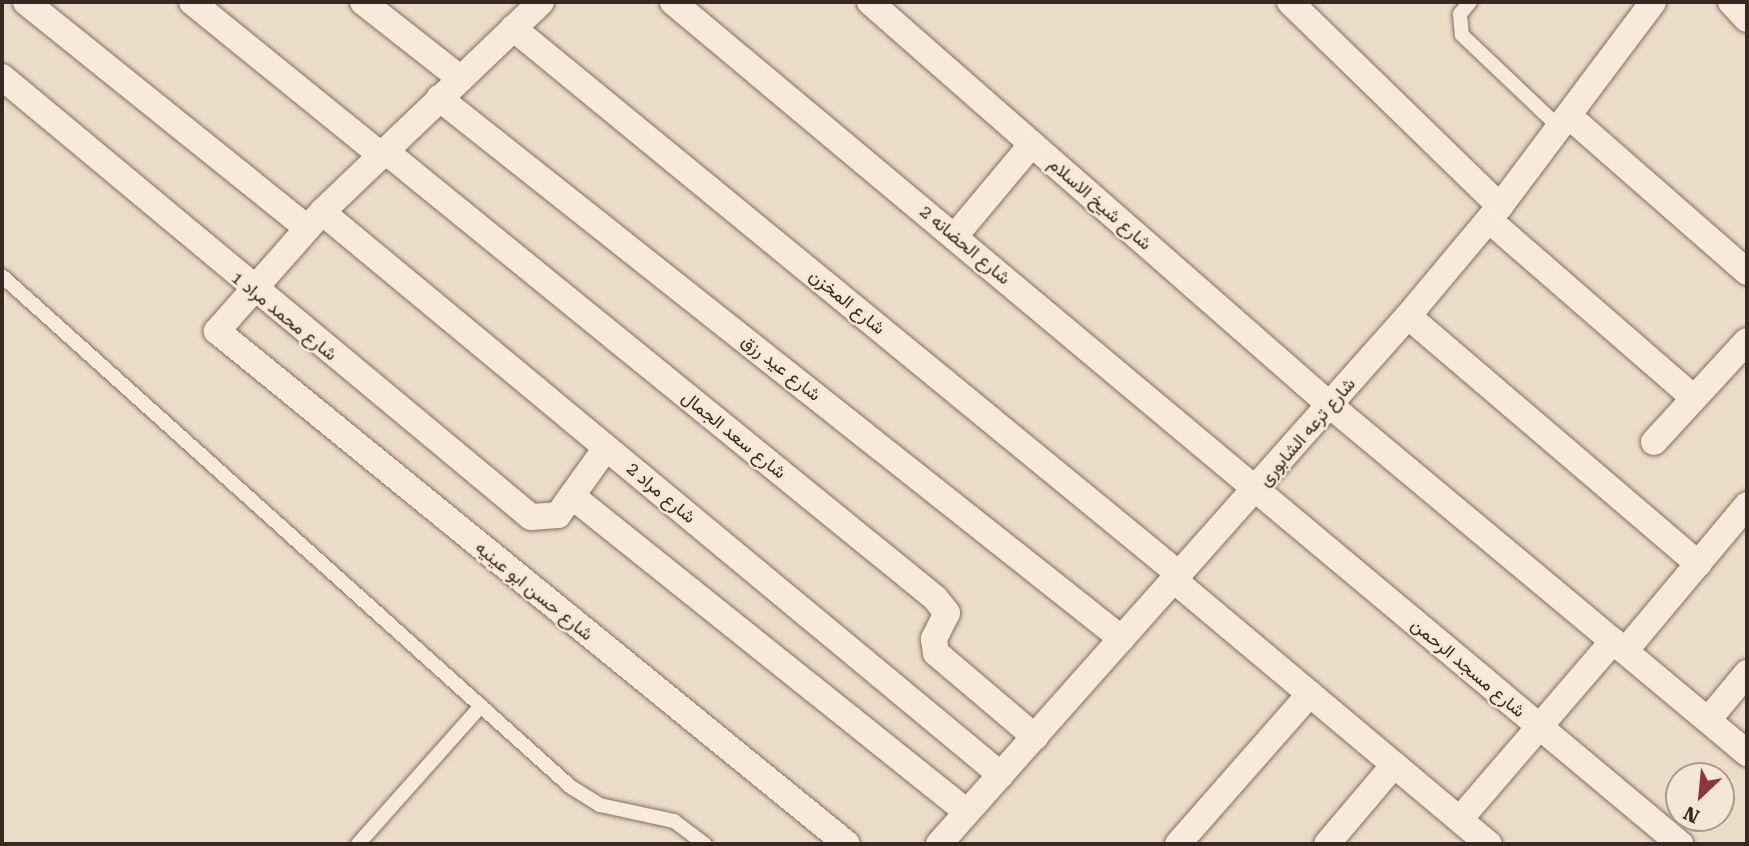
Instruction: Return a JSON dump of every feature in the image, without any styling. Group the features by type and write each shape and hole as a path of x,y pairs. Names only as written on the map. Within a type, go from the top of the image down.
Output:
{"street":[{"name":"شارع مراد 2","path":"26,2 315,220 606,447 1001,775"},
{"path":"192,2 382,152"},
{"path":"363,2 460,78"},
{"name":"شارع الحضانه 2","path":"673,2 955,236 1255,491"},
{"name":"شارع شيخ الاسلام","path":"870,2 1331,406 1747,752"},
{"path":"1290,2 1494,213 1694,398"},
{"name":"شارع ترعه الشابورى","path":"942,843 1408,316 1565,123 1653,2"},
{"path":"1731,2 1747,19"},
{"path":"251,290 382,152 513,29 535,3"},
{"name":"شارع المخزن","path":"513,29 1177,577 1473,835"},
{"name":"شارع محمد مراد 1","path":"2,77 251,290 531,517 558,515 606,447"},
{"name":"شارع عيد رزق","path":"439,98 1122,639"},
{"path":"1565,123 1747,272"},
{"path":"955,236 1032,145"},
{"name":"شارع سعد الجمال","path":"382,152 935,598 947,612 934,639 936,653 1035,737"},
{"name":"شارع حسن ابو عينيه","path":"251,290 219,324 220,337 848,844"},
{"path":"1408,316 1698,564"},
{"path":"1654,442 1747,341"},
{"name":"شارع مسجد الرحمن","path":"1255,491 1680,844"},
{"path":"572,496 967,812"},
{"path":"1473,835 1539,727 1698,564 1747,505"},
{"path":"1708,720 1747,673"},
{"path":"1178,844 1310,694"},
{"path":"1326,844 1394,765"}],"lane":[{"path":"1470,2 1461,14 1462,35 1565,123"},
{"path":"2,276 585,797 661,815 705,844"},
{"path":"358,844 481,706"}]}
